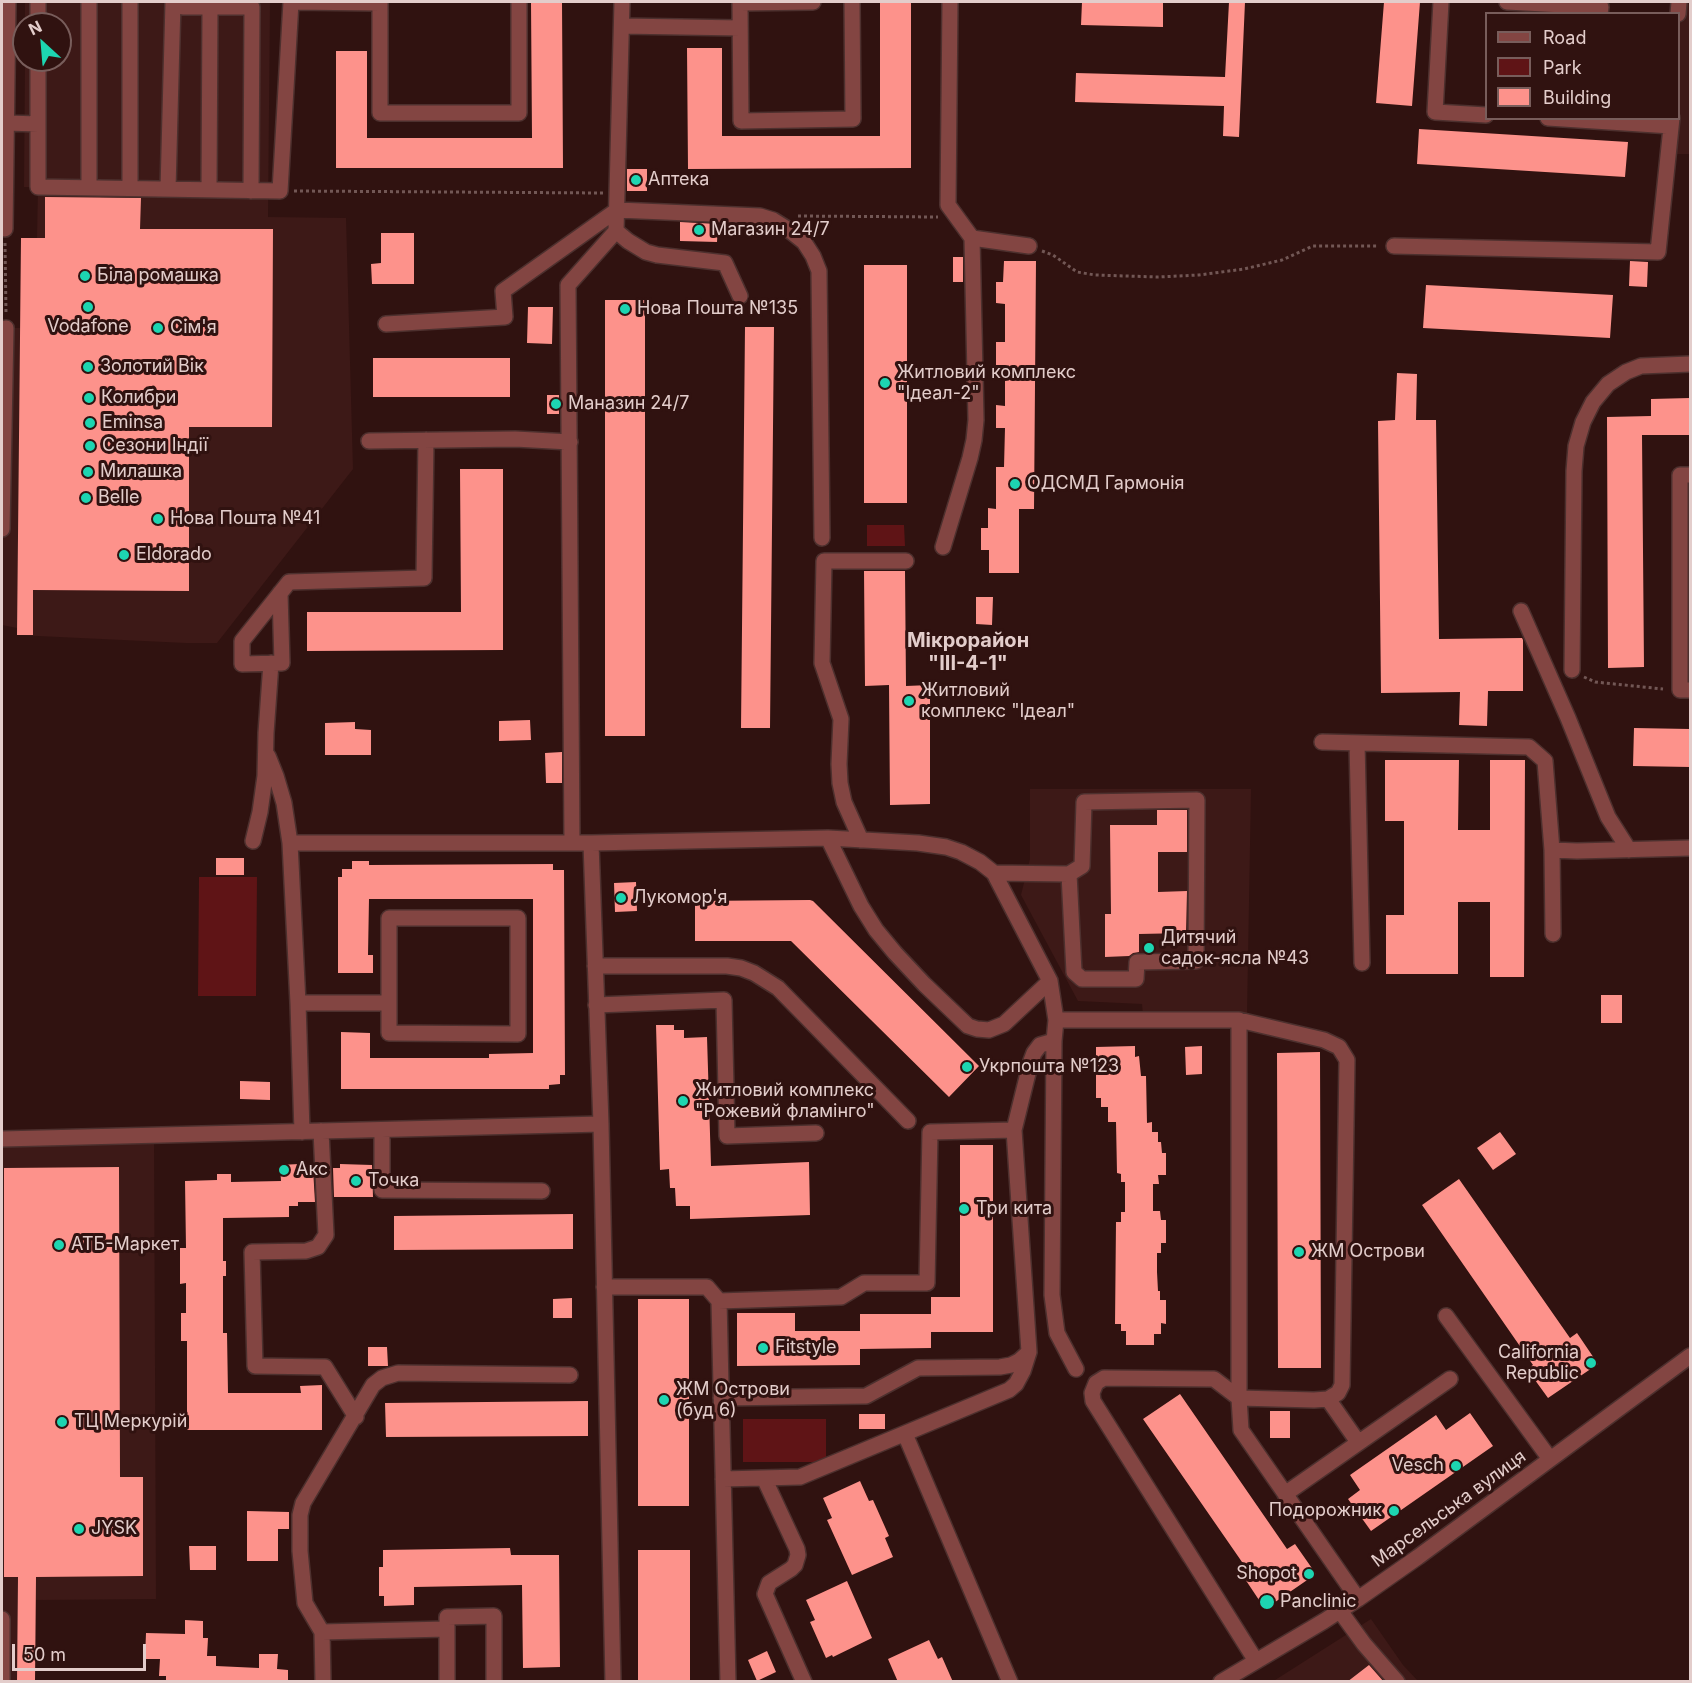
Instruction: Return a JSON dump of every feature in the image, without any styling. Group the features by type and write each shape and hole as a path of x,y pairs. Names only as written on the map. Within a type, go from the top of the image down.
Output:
{"street":[{"path":"5,229 8,2"},
{"path":"89,2 89,188"},
{"path":"130,2 130,189"},
{"path":"168,189 173,2 183,7 252,7 251,190"},
{"path":"38,72 38,187 280,191 291,2 380,2 380,113 519,113 519,2"},
{"path":"572,843 568,285 616,231 622,2"},
{"path":"813,2 740,3 741,121 853,119 852,2"},
{"path":"943,548 975,440 976,420 972,238 948,205 950,2"},
{"path":"1442,2 1435,112 1485,115"},
{"path":"1507,2 1600,7 1600,12"},
{"path":"209,190 210,8"},
{"path":"622,26 740,28"},
{"path":"1394,246 1658,252 1672,122 1594,120"},
{"path":"7,123 38,124"},
{"path":"386,324 505,317 503,291 617,210 760,216 773,220 804,242 819,271 822,537"},
{"path":"616,231 627,241 646,252 725,263 740,296"},
{"path":"972,238 1029,246"},
{"path":"2,530 6,328"},
{"path":"1572,670 1574,471 1576,446 1583,422 1593,402 1608,384 1626,372 1641,366 1690,364"},
{"path":"369,441 515,439 570,442"},
{"path":"280,593 282,663 242,664 242,641 280,593 289,582 424,578 426,440"},
{"path":"1685,690 1680,475 1690,475"},
{"path":"861,840 844,802 840,783 841,719 822,663 824,561 906,561"},
{"path":"1521,611 1608,817 1629,850"},
{"path":"253,841 260,812 264,776 271,663"},
{"path":"1322,742 1530,747 1545,761 1552,850 1553,934"},
{"path":"1357,743 1362,963"},
{"path":"265,748 284,803 290,843 302,1132"},
{"path":"994,873 1069,874 1082,866 1084,802 1197,801 1196,961 1137,962 1136,979 1082,979 1074,972 1069,874"},
{"path":"290,843 591,843 828,838 918,843 946,847 980,862 994,873 1050,981 1056,1020 1052,1295 1057,1334 1076,1369"},
{"path":"828,838 861,906 876,930 917,976 968,1026 988,1030 1004,1024 1050,981"},
{"path":"591,843 601,1124 613,1682"},
{"path":"1552,850 1690,848"},
{"path":"389,918 518,918 518,1034 389,1034 389,1003 389,918"},
{"path":"595,966 727,966 754,973 778,988 908,1121"},
{"path":"596,1005 724,1000 727,1136 816,1133"},
{"path":"298,1003 389,1003"},
{"path":"1056,1020 1239,1020 1324,1040 1339,1047 1347,1060 1342,1385 1338,1393 1328,1399 1239,1398 1214,1379 1104,1378 1096,1383 1092,1393 1093,1401 1256,1661"},
{"path":"1239,1020 1239,1398 1241,1430 1358,1599"},
{"path":"723,1479 800,1478 1009,1390 1016,1384 1029,1352 1014,1130 1034,1053 1040,1045 1054,1041"},
{"path":"2,1139 601,1124"},
{"path":"382,1130 382,1190 542,1191"},
{"path":"719,1301 842,1297 864,1283 927,1283 930,1132 1014,1130"},
{"path":"321,1131 326,1235 318,1247 306,1251 252,1252 255,1366 325,1367 356,1417"},
{"path":"604,1287 707,1287 719,1301 728,1682"},
{"path":"1446,1316 1550,1459"},
{"path":"721,1398 866,1396 918,1368 1000,1367 1019,1361 1029,1352"},
{"name":"Марсельська вулиця","path":"1221,1682 1358,1599 1690,1356"},
{"path":"323,1682 322,1632 305,1603 300,1551 300,1515 303,1503 373,1385 398,1373 570,1375"},
{"path":"1285,1494 1450,1379"},
{"path":"1328,1399 1358,1442"},
{"path":"905,1434 1011,1682"},
{"path":"764,1478 798,1555 795,1565 769,1583 765,1594 804,1682"},
{"path":"1340,1611 1364,1644 1397,1682"},
{"path":"447,1682 447,1617 494,1616 494,1682"},
{"path":"2,1619 2,1682"},
{"path":"322,1632 446,1629"}],"path":[{"path":"280,191 618,193"},
{"path":"794,216 957,217"},
{"path":"5,229 6,328"},
{"path":"1029,246 1053,255 1077,272 1105,276 1158,277 1199,275 1244,269 1282,260 1313,246 1394,246"},
{"path":"1572,670 1595,682 1685,690"}],"shaded area":[{"path":"25,2 270,2 268,217 346,218 353,469 217,643 17,635 17,628 2,625 2,328 20,328 21,238 37,238 38,187 24,187 25,72 72,72 72,12 25,12"},
{"path":"1677,2 1690,2 1690,154 1675,154 1678,120 1680,120 1680,12 1677,12"},
{"name":"Дитячий садок-ясла №43","path":"1030,789 1251,789 1247,1015 1143,1015 1142,1004 1078,1001 1021,895 1030,859"},
{"name":"ТЦ Меркурій","path":"154,1135 156,1599 36,1600 35,1681 2,1681 2,1139"},
{"path":"1371,1619 1403,1665 1418,1681 1272,1682"}],"green space":[{"path":"867,525 904,525 905,546 867,546"},
{"path":"199,877 257,877 256,996 198,996"},
{"path":"743,1419 826,1419 826,1462 743,1462"}],"building":[{"path":"531,2 562,2 563,168 336,168 336,51 367,51 367,138 532,138"},
{"path":"880,2 911,2 911,168 688,169 687,48 722,48 722,136 880,136"},
{"path":"1082,2 1163,2 1163,27 1081,25"},
{"path":"1229,2 1245,2 1239,137 1223,136 1224,106 1075,102 1076,73 1225,77"},
{"path":"1384,2 1420,2 1412,106 1376,103"},
{"path":"1419,129 1628,142 1625,177 1417,164"},
{"name":"Аптека","path":"627,169 647,169 647,191 627,191"},
{"name":"Сім'я","path":"45,197 141,198 140,229 273,229 272,427 189,427 189,591 33,590 33,635 17,635 21,238 45,238"},
{"name":"Магазин 24/7","path":"680,222 718,224 717,242 680,241"},
{"path":"381,233 414,233 414,284 372,284 371,264 381,263"},
{"path":"953,257 963,257 963,282 953,282"},
{"path":"1004,261 1036,261 1034,509 1019,509 1019,573 989,573 989,550 981,550 981,528 988,528 988,508 996,509 996,467 1004,467 1005,428 996,428 996,405 1005,406 1005,365 996,365 996,342 1005,342 1005,304 996,303 996,282 1003,282"},
{"path":"1630,261 1648,262 1647,287 1629,286"},
{"name":"Житловий комплекс \"Ідеал-2\"","path":"864,265 907,265 907,503 864,503"},
{"path":"1426,285 1613,295 1610,338 1423,328"},
{"path":"605,300 645,300 645,736 605,736"},
{"path":"528,307 553,307 552,344 527,343"},
{"path":"745,327 774,327 770,728 741,728"},
{"path":"373,358 510,358 510,397 373,397"},
{"path":"1397,373 1417,374 1416,420 1436,420 1439,639 1522,638 1523,640 1523,691 1488,691 1487,726 1459,725 1460,692 1381,693 1378,421 1395,420"},
{"name":"Маназин 24/7","path":"547,395 559,395 559,414 547,414"},
{"path":"1690,398 1690,435 1642,435 1644,667 1608,668 1607,417 1651,416 1651,399"},
{"path":"460,469 503,469 503,650 307,651 307,612 461,612"},
{"name":"Житловий комплекс \"Ідеал\"","path":"864,571 905,571 906,686 930,685 930,804 890,805 889,685 865,686"},
{"path":"976,597 993,597 992,625 976,624"},
{"path":"530,720 531,740 499,741 499,721"},
{"path":"355,722 355,729 371,730 371,755 325,755 325,723"},
{"path":"1634,728 1690,729 1690,767 1633,766"},
{"path":"562,752 562,783 546,783 545,753"},
{"path":"1385,760 1459,760 1458,830 1490,830 1490,760 1525,760 1524,977 1490,977 1490,902 1458,902 1458,974 1386,974 1386,915 1404,915 1404,821 1385,821"},
{"path":"1157,810 1187,810 1187,852 1158,852 1158,892 1187,891 1186,933 1139,934 1139,952 1129,956 1105,957 1105,914 1111,914 1110,825 1157,825"},
{"path":"216,858 244,858 244,875 216,875"},
{"path":"352,861 369,861 369,865 553,864 553,870 564,870 565,1075 560,1075 560,1084 549,1085 549,1089 341,1089 341,1032 370,1033 370,1058 489,1058 489,1054 533,1053 533,899 369,899 368,955 373,955 373,973 338,973 338,877 342,877 342,869 352,869"},
{"path":"636,882 637,911 615,912 614,883"},
{"path":"810,900 979,1066 949,1097 791,941 695,941 695,901"},
{"path":"1601,995 1622,995 1622,1023 1601,1023"},
{"name":"Житловий комплекс \"Рожевий фламінго\"","path":"656,1025 674,1025 674,1030 684,1030 684,1038 707,1037 711,1166 809,1162 810,1215 690,1219 690,1206 676,1206 675,1188 670,1188 669,1169 660,1170"},
{"path":"1135,1046 1135,1057 1139,1056 1141,1076 1146,1076 1147,1123 1152,1122 1152,1132 1158,1132 1158,1142 1161,1142 1162,1153 1166,1153 1166,1175 1158,1175 1159,1184 1153,1184 1153,1211 1160,1211 1161,1220 1166,1220 1166,1243 1161,1243 1161,1253 1157,1253 1157,1272 1160,1300 1166,1300 1166,1324 1161,1323 1161,1334 1154,1334 1154,1345 1126,1345 1126,1331 1121,1331 1121,1324 1115,1324 1116,1222 1121,1222 1121,1212 1125,1212 1125,1182 1121,1182 1121,1174 1117,1173 1116,1122 1108,1122 1108,1107 1101,1107 1101,1098 1096,1098 1096,1047"},
{"path":"1202,1046 1202,1074 1186,1075 1185,1047"},
{"name":"ЖМ Острови","path":"1320,1052 1321,1368 1278,1368 1277,1053"},
{"path":"240,1081 270,1082 270,1100 240,1099"},
{"path":"1500,1132 1516,1154 1493,1170 1477,1148"},
{"path":"960,1145 993,1145 993,1332 931,1332 931,1348 860,1349 860,1365 737,1366 737,1313 795,1313 795,1331 860,1331 860,1314 931,1314 931,1297 960,1297"},
{"path":"299,1164 299,1169 313,1168 315,1202 298,1202 298,1206 289,1206 289,1217 223,1218 223,1261 226,1261 226,1276 223,1276 223,1333 227,1333 228,1393 301,1393 300,1386 322,1385 322,1430 187,1430 187,1341 181,1341 181,1313 186,1313 186,1283 180,1284 180,1248 186,1248 185,1181 217,1180 217,1174 231,1174 231,1182 281,1181 280,1165"},
{"name":"Точка","path":"340,1164 372,1165 373,1197 334,1197 333,1168 340,1168"},
{"name":"ТЦ Меркурій","path":"119,1167 120,1477 143,1477 143,1576 36,1577 35,1682 17,1682 18,1577 4,1577 4,1168"},
{"path":"1459,1179 1570,1338 1577,1333 1598,1364 1548,1398 1527,1369 1533,1365 1422,1205"},
{"path":"573,1214 573,1249 394,1250 394,1216"},
{"path":"572,1298 572,1318 553,1318 553,1299"},
{"name":"ЖМ Острови (буд 6)","path":"638,1299 689,1299 689,1506 638,1506"},
{"path":"368,1347 387,1347 388,1366 368,1366"},
{"path":"1180,1394 1287,1549 1295,1544 1316,1574 1265,1609 1245,1579 1251,1575 1143,1419"},
{"path":"588,1401 588,1436 386,1437 385,1403"},
{"path":"1270,1411 1290,1411 1290,1438 1270,1438"},
{"path":"1470,1413 1493,1446 1371,1531 1348,1499 1360,1490 1350,1475 1436,1415 1446,1430"},
{"path":"859,1414 885,1414 885,1429 859,1429"},
{"path":"860,1481 869,1501 873,1500 889,1536 885,1538 893,1557 852,1575 827,1520 832,1518 823,1498"},
{"path":"247,1511 289,1512 289,1529 278,1529 278,1561 247,1561"},
{"path":"189,1546 216,1546 216,1570 190,1570"},
{"path":"510,1548 511,1555 559,1555 560,1667 523,1668 522,1585 414,1587 414,1605 384,1606 384,1596 379,1596 379,1567 383,1567 383,1550"},
{"path":"638,1550 690,1550 690,1682 638,1682"},
{"path":"847,1581 872,1638 833,1657 832,1655 826,1658 810,1622 815,1620 806,1600"},
{"path":"185,1620 203,1621 203,1638 208,1638 207,1656 216,1656 216,1666 259,1668 259,1654 278,1654 277,1669 288,1670 288,1682 166,1682 166,1676 159,1676 160,1659 145,1659 146,1633 185,1634"},
{"path":"929,1640 938,1659 942,1657 953,1682 898,1682 888,1659"},
{"path":"767,1651 776,1672 757,1681 748,1660"},
{"path":"1369,1665 1384,1682 1347,1682"}],"place":[{"name":"Аптека","path":"636,180"},
{"name":"Магазин 24/7","path":"699,230"},
{"name":"Біла ромашка","path":"85,276"},
{"name":"Vodafone","path":"88,307"},
{"name":"Нова Пошта №135","path":"625,309"},
{"name":"Сім'я","path":"158,328"},
{"name":"Золотий Вік","path":"88,367"},
{"name":"Житловий комплекс \"Ідеал-2\"","path":"885,383"},
{"name":"Колибри","path":"89,398"},
{"name":"Маназин 24/7","path":"556,404"},
{"name":"Eminsa","path":"90,423"},
{"name":"Сезони Індії","path":"90,446"},
{"name":"Милашка","path":"88,472"},
{"name":"ОДСМД Гармонія","path":"1015,484"},
{"name":"Belle","path":"86,498"},
{"name":"Нова Пошта №41","path":"158,519"},
{"name":"Eldorado","path":"124,555"},
{"name":"Житловий комплекс \"Ідеал\"","path":"909,701"},
{"name":"Лукомор'я","path":"621,898"},
{"name":"Дитячий садок-ясла №43","path":"1149,948"},
{"name":"Укрпошта №123","path":"967,1067"},
{"name":"Житловий комплекс \"Рожевий фламінго\"","path":"683,1101"},
{"name":"Акс","path":"284,1170"},
{"name":"Точка","path":"356,1181"},
{"name":"Три кита","path":"964,1209"},
{"name":"АТБ-Маркет","path":"59,1245"},
{"name":"ЖМ Острови","path":"1299,1252"},
{"name":"Fitstyle","path":"763,1348"},
{"name":"California Republic","path":"1591,1363"},
{"name":"ЖМ Острови (буд 6)","path":"664,1400"},
{"name":"ТЦ Меркурій","path":"62,1422"},
{"name":"Vesch","path":"1456,1466"},
{"name":"Подорожник","path":"1394,1511"},
{"name":"JYSK","path":"79,1529"},
{"name":"Shopot","path":"1309,1574"},
{"name":"Panclinic","path":"1267,1602"}],"district":[{"name":"Мікрорайон \"ІІІ-4-1\"","path":"968,652"}]}
